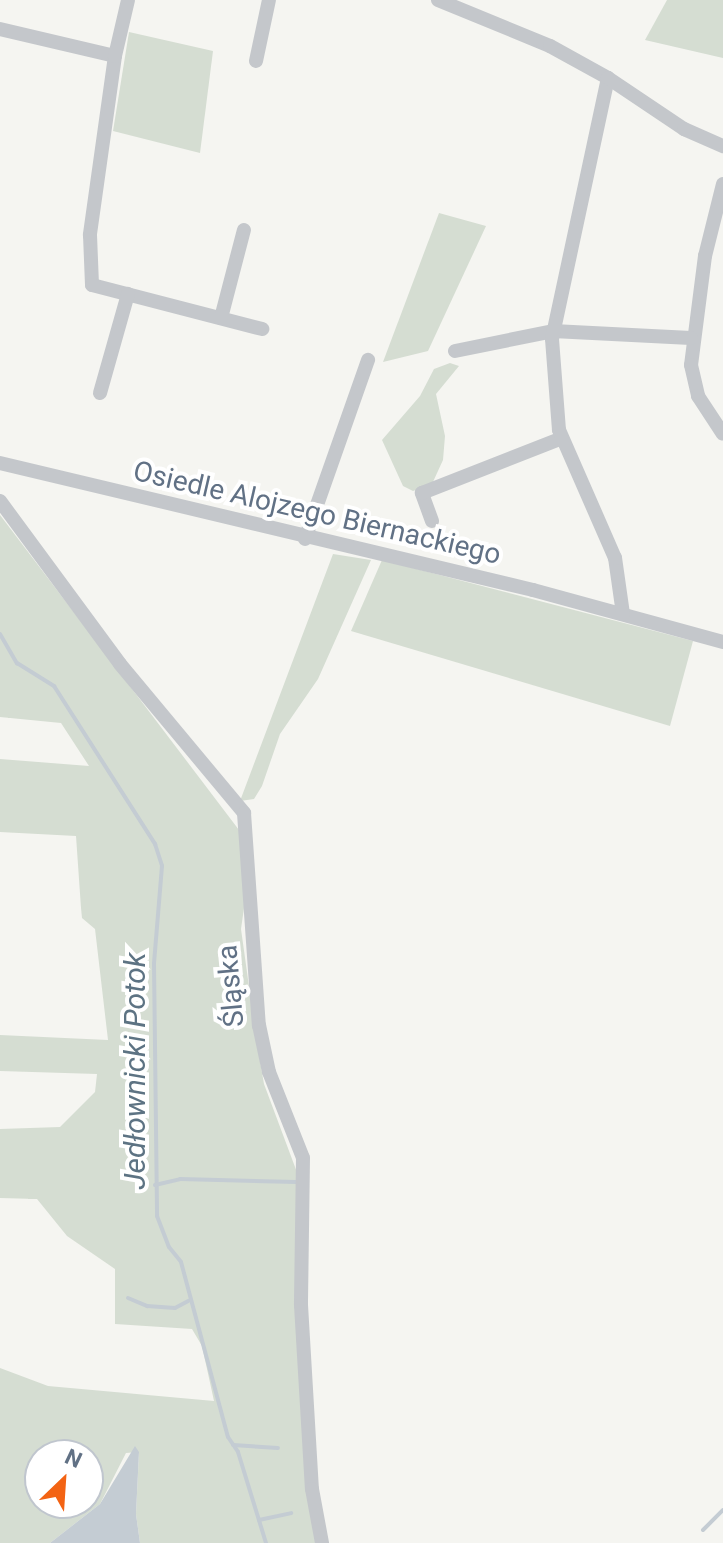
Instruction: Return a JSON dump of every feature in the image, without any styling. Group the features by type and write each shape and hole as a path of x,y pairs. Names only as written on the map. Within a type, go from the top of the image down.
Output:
{"street":[{"path":"128,0 115,56 90,235 92,285 262,329"},
{"path":"256,61 269,0"},
{"path":"438,0 550,46 608,78 684,129 723,146"},
{"path":"0,29 115,56"},
{"path":"608,78 553,331 562,438 615,558 623,614"},
{"path":"723,184 691,338 698,396 723,434"},
{"path":"221,318 244,230"},
{"path":"100,393 128,294"},
{"path":"455,351 553,331 691,338"},
{"path":"305,539 368,360"},
{"name":"Osiedle Alojzego Biernackiego","path":"432,521 422,493 562,438"},
{"name":"Osiedle Alojzego Biernackiego","path":"0,463 623,614 723,642"},
{"name":"Śląska","path":"0,501 120,664 244,813 259,1025 269,1072 303,1158 301,1305 312,1489 322,1543"}],"shaded area":[{"path":"667,0 723,0 723,58 645,40"},
{"path":"129,32 213,51 200,153 113,131"},
{"path":"439,213 486,226 428,351 383,362"},
{"path":"450,363 459,366 436,394 445,436 443,460 432,484 413,491 403,486 382,440 420,396 434,369"},
{"path":"0,515 239,830 245,901 241,929 257,1044 264,1084 298,1175 317,1543 140,1543 136,1514 139,1452 126,1453 104,1496 104,1439 24,1439 24,1519 81,1519 50,1543 0,1543 0,1368 48,1386 214,1401 202,1346 192,1329 115,1324 115,1269 67,1236 37,1199 0,1198 0,1129 60,1127 95,1092 97,1074 0,1071 0,1035 108,1040 95,929 82,918 76,836 0,832 0,759 89,766 61,723 0,717"},
{"path":"333,554 371,560 318,679 280,734 262,786 254,799 240,801"},
{"path":"382,560 693,641 670,726 351,631"},
{"path":"135,1446 139,1452 136,1514 140,1543 50,1543 81,1519 104,1519 104,1497"}],"waterway":[{"name":"Jedłownicki Potok","path":"0,634 17,663 54,686 155,844 162,866 154,964 157,1216 169,1247 181,1262 228,1437 238,1452 266,1543"},
{"path":"155,1185 180,1179 296,1182"},
{"path":"128,1298 147,1306 175,1308 188,1301"},
{"path":"233,1445 278,1448"},
{"path":"703,1530 723,1510"},
{"path":"259,1520 291,1513"}]}
